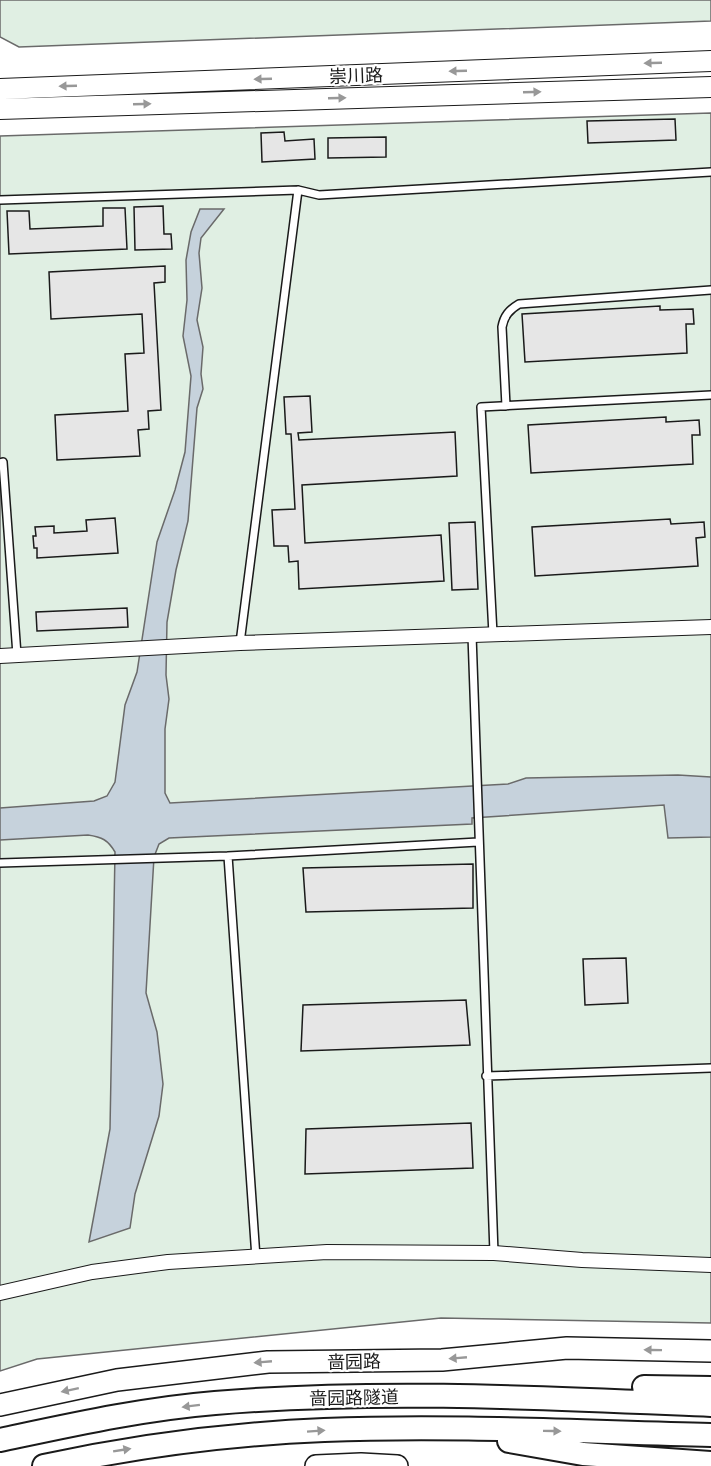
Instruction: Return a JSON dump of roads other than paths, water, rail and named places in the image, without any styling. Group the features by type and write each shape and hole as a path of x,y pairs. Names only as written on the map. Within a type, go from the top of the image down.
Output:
{"highway":[{"path":"399,1395 571,1385 711,1388"},
{"name":"啬园路隧道","path":"0,1440 115,1416 213,1403 311,1397 399,1395 550,1398 711,1405"},
{"path":"437,1429 584,1454 711,1463"},
{"name":"啬园路隧道","path":"44,1466 117,1450 220,1437 323,1430 437,1429 711,1435"}],"main road":[{"name":"崇川路","path":"0,89 711,61"},
{"name":"崇川路","path":"0,109 711,87"},
{"name":"啬园路","path":"0,1405 117,1380 268,1362 441,1360 567,1348 711,1351"},
{"path":"316,1466 361,1464 397,1466"}],"street":[{"path":"0,656 240,643 711,627"},
{"path":"0,1293 92,1272 168,1262 327,1252 494,1253 582,1260 711,1265"}],"lane":[{"path":"0,200 298,190 319,195 711,174"},
{"path":"240,643 298,190"},
{"path":"506,406 503,319 511,309 519,304 711,290"},
{"path":"493,634 481,407 711,395"},
{"path":"0,463 3,462 17,655"},
{"path":"472,635 494,1253"},
{"path":"0,863 228,856 478,842"},
{"path":"228,856 256,1258"},
{"path":"486,1076 711,1068"}]}
